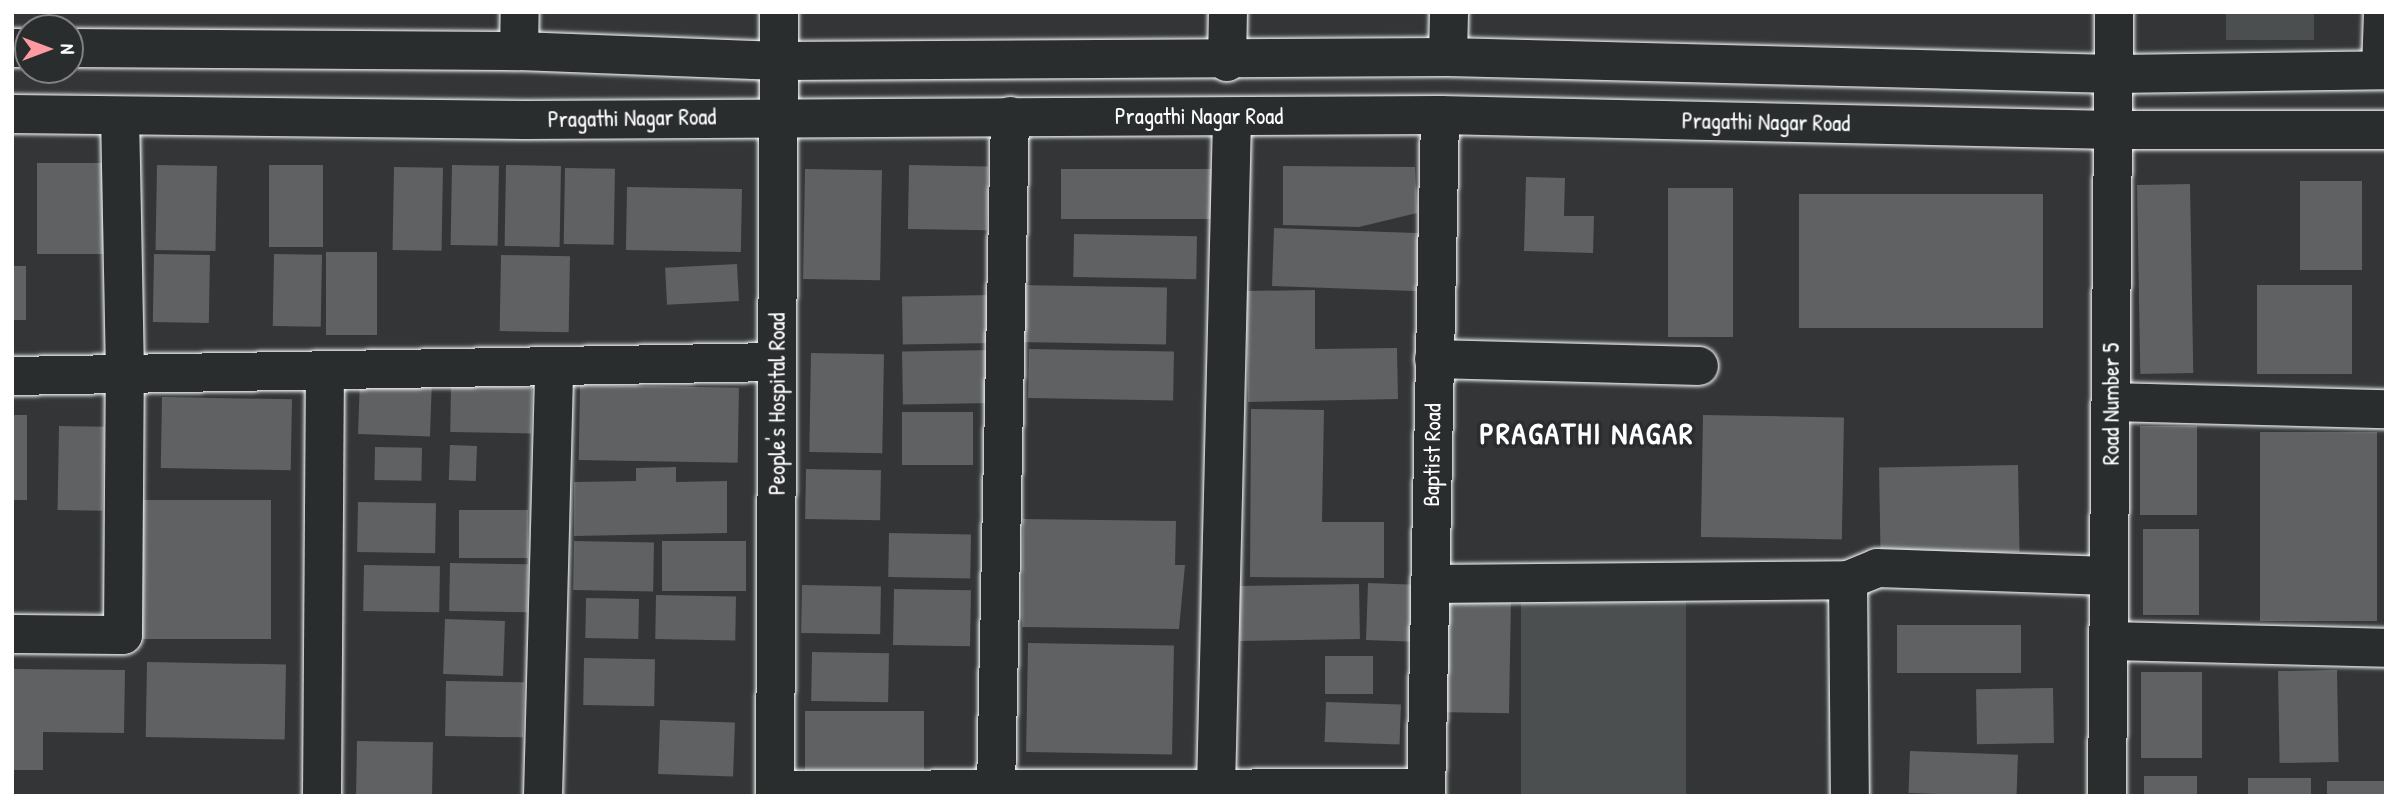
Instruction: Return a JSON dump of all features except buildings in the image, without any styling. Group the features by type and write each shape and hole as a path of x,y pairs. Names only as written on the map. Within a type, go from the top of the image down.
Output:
{"street":[{"path":"519,51 520,12"},
{"name":"People's Hospital Road","path":"775,793 779,12"},
{"path":"1227,62 1228,12"},
{"path":"1448,57 1449,12"},
{"name":"Road Number 5","path":"2107,796 2114,12"},
{"path":"84,48 519,51 779,61 1227,62 1448,57 2114,74 2384,70 2383,12"},
{"name":"Pragathi Nagar Road","path":"12,114 525,120 777,116 1440,115 2113,130 2386,130"},
{"name":"Baptist Road","path":"1426,792 1440,115"},
{"path":"12,634 123,635 125,374 120,116"},
{"path":"996,789 1010,116"},
{"path":"1216,788 1232,117"},
{"path":"1434,359 1699,366"},
{"path":"12,376 777,362"},
{"path":"543,796 554,366"},
{"path":"322,796 324,370"},
{"path":"2111,402 2386,408"},
{"path":"1430,584 1849,580 1877,568 2109,576"},
{"path":"1849,580 1850,796"},
{"path":"2109,641 2386,648"},
{"path":"775,793 1216,788 1426,792"}],"shaded area":[{"path":"2226,12 2314,12 2314,40 2226,40"},
{"path":"1521,594 1686,594 1686,796 1521,796"}],"district":[{"name":"PRAGATHI NAGAR","path":"1587,433"}]}
